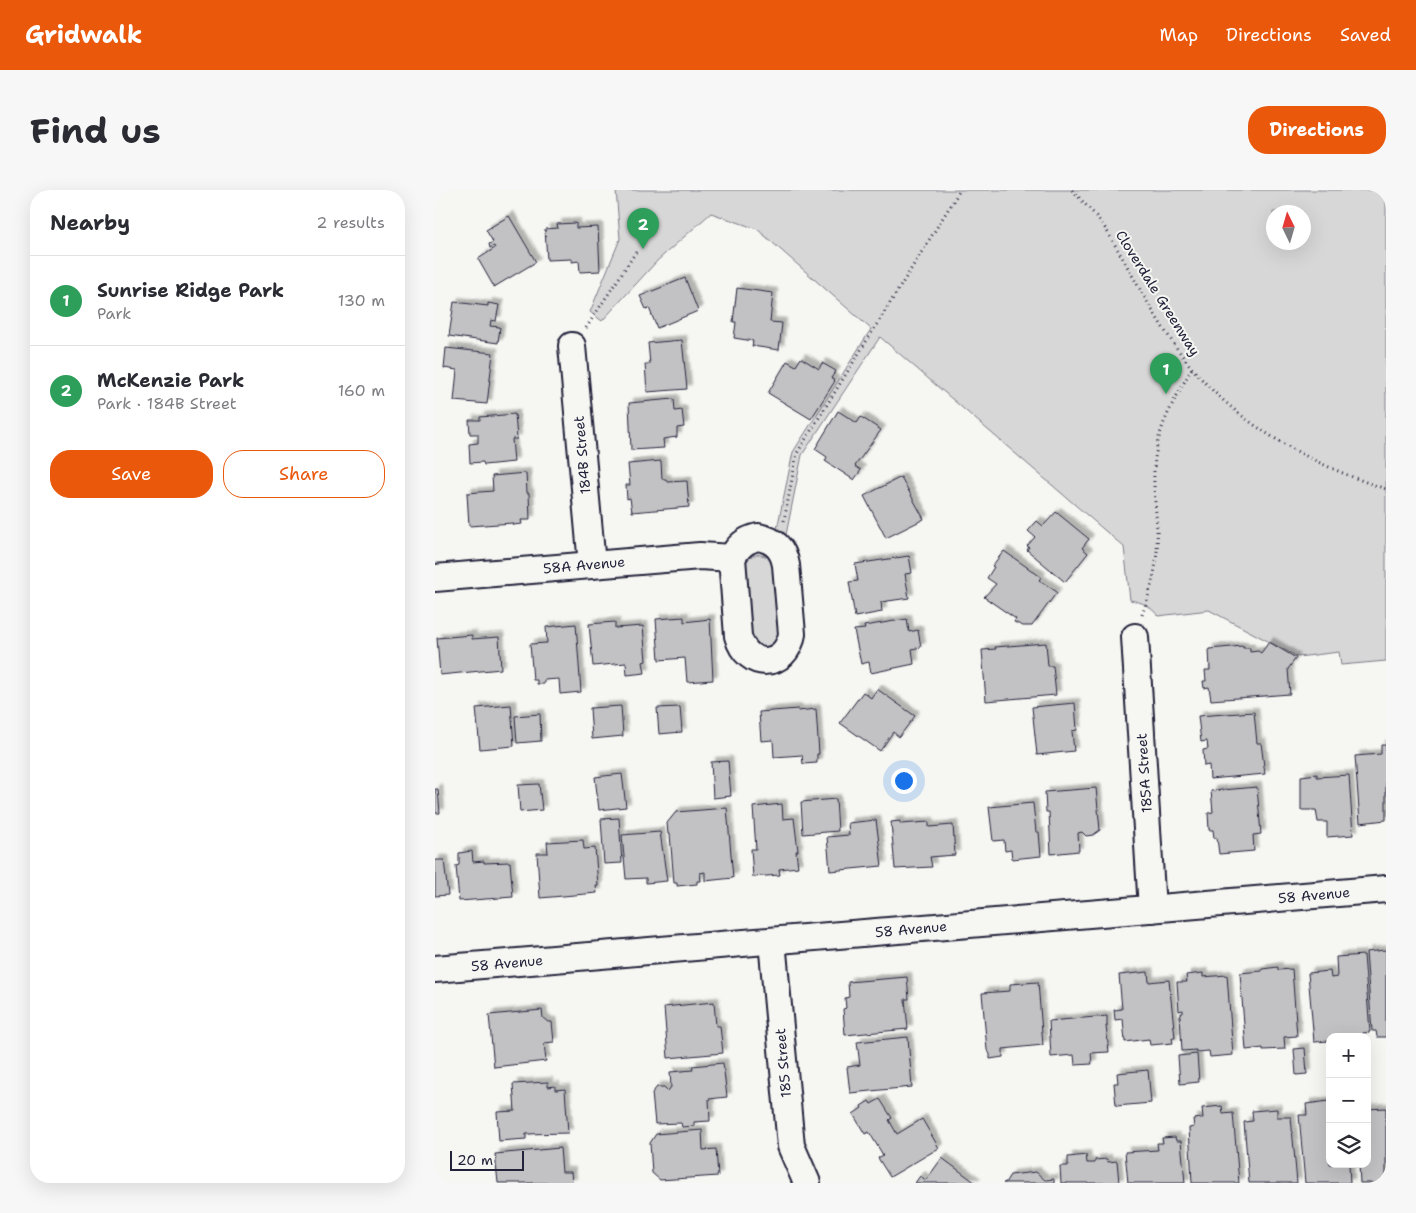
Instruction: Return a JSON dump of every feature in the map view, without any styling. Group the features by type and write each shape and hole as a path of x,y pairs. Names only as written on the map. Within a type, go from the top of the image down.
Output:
{"street":[{"name":"184B Street","path":"572,346 592,565"},
{"name":"58A Avenue","path":"435,578 700,556 732,558"},
{"name":"185A Street","path":"1135,637 1152,909"},
{"name":"58 Avenue","path":"435,969 1386,889"},
{"name":"185 Street","path":"772,941 791,1146 807,1183"}],"path":[{"path":"783,525 797,454 960,190"},
{"name":"Cloverdale Greenway","path":"1072,190 1107,231 1164,328 1192,368 1240,414 1273,438 1310,458 1386,489"},
{"path":"572,346 596,315 639,249"},
{"path":"1147,601 1157,551 1153,476 1156,450 1162,426 1192,368"}],"shaded area":[{"path":"616,190 1386,190 1386,661 1341,665 1339,652 1298,657 1209,610 1158,616 1146,605 1130,600 1124,547 880,337 802,455 785,540 776,534 793,452 871,329 757,229 711,213 658,260 602,321 590,312 620,239"},
{"path":"758,554 768,557 773,565 779,635 773,645 761,649 749,640 745,560"}],"building":[{"path":"509,216 536,262 494,287 478,259 495,248 494,246 490,248 489,244 493,242 486,230"},
{"path":"576,223 576,228 598,227 600,271 580,272 579,261 572,262 572,259 547,260 545,229 558,228 557,224"},
{"path":"685,278 698,311 657,328 649,308 646,309 640,296"},
{"path":"737,288 773,293 770,322 782,323 779,350 752,346 753,341 734,338 736,322 733,322"},
{"path":"454,302 488,306 488,303 499,305 496,321 491,320 490,326 500,327 498,343 449,336"},
{"path":"682,340 687,389 647,392 645,364 650,364 648,343"},
{"path":"446,348 493,353 487,404 454,401 457,370 444,368"},
{"path":"801,358 819,369 822,363 836,371 831,378 835,381 811,419 768,393 787,361 796,366"},
{"path":"674,399 675,411 682,410 684,427 677,428 677,437 663,439 664,448 631,450 629,403"},
{"path":"838,411 857,423 861,417 881,430 855,466 861,470 854,480 825,461 827,457 815,449"},
{"path":"515,414 517,439 512,439 514,462 484,465 483,462 470,463 469,444 478,443 478,434 470,434 469,420 480,420 480,417"},
{"path":"661,461 662,479 666,479 667,482 687,481 689,507 632,512 630,498 627,499 626,485 630,485 628,464"},
{"path":"526,473 530,520 521,520 522,524 513,525 513,523 469,526 467,493 493,491 492,476"},
{"path":"901,477 924,519 886,538 864,496"},
{"path":"1056,512 1089,539 1082,548 1088,553 1065,582 1027,550 1029,547 1027,546 1035,537 1028,531 1037,521 1043,526"},
{"path":"1004,551 1041,577 1039,580 1057,592 1032,626 1023,626 1014,622 1016,619 984,597 996,584 987,578 994,567 992,566"},
{"path":"909,556 912,573 905,574 909,598 881,602 882,612 855,617 849,582 858,581 855,564"},
{"path":"684,617 684,622 710,619 713,680 687,682 685,658 659,660 656,619"},
{"path":"907,619 909,632 918,630 921,647 912,649 914,664 871,673 869,662 861,664 854,630 865,629 864,626"},
{"path":"615,622 615,628 643,626 646,661 643,662 645,673 627,675 626,663 593,666 589,624"},
{"path":"576,624 581,692 560,694 559,679 544,680 544,684 537,684 537,680 533,680 530,644 547,643 546,627"},
{"path":"472,635 472,639 499,637 501,669 440,675 437,638"},
{"path":"1269,642 1296,658 1288,669 1290,694 1211,700 1209,687 1204,688 1203,681 1206,681 1205,670 1210,670 1209,649 1243,646 1243,648 1250,648 1250,652 1258,651 1261,653"},
{"path":"1046,643 1048,666 1053,666 1056,695 986,701 982,650 996,649 995,647"},
{"path":"877,689 915,716 899,737 893,732 880,751 840,723 863,692 871,698"},
{"path":"1075,703 1077,730 1072,731 1074,751 1037,755 1032,707"},
{"path":"511,705 514,746 480,749 476,708"},
{"path":"621,706 623,736 592,739 590,708"},
{"path":"680,707 682,732 659,734 657,708"},
{"path":"798,709 798,711 816,709 819,754 817,754 817,763 803,764 802,755 774,757 773,740 761,741 759,712"},
{"path":"1254,712 1257,743 1261,743 1265,774 1210,779 1209,765 1204,766 1203,750 1208,749 1207,741 1201,742 1198,716"},
{"path":"540,714 541,741 517,743 515,716"},
{"path":"1381,745 1386,745 1386,820 1360,823 1355,756 1381,754"},
{"path":"728,761 731,796 713,798 711,762"},
{"path":"622,774 626,807 599,810 595,777"},
{"path":"1317,774 1317,777 1349,775 1353,835 1327,837 1327,822 1318,822 1316,810 1301,810 1301,776"},
{"path":"539,784 542,810 520,812 518,785"},
{"path":"1257,787 1261,834 1253,835 1254,851 1219,854 1217,838 1214,838 1213,830 1209,830 1208,813 1213,812 1211,791"},
{"path":"1096,788 1100,830 1093,835 1086,836 1082,832 1078,833 1079,851 1051,854 1049,812 1046,812 1045,792"},
{"path":"435,789 438,789 440,813 435,813"},
{"path":"836,799 838,831 803,834 801,802"},
{"path":"1033,803 1036,832 1039,832 1041,856 1012,859 1011,850 1005,851 1004,840 993,841 989,807"},
{"path":"782,804 783,819 794,818 798,867 779,869 780,875 753,877 751,849 756,849 753,807"},
{"path":"727,808 733,878 705,881 705,872 700,873 701,881 697,881 697,884 677,886 677,883 674,883 670,834 668,834 667,823 676,812"},
{"path":"619,818 622,863 604,864 601,819"},
{"path":"876,820 882,866 830,871 827,837 849,835 848,823"},
{"path":"900,821 900,824 929,822 929,827 953,825 955,855 930,857 932,867 895,869 891,822"},
{"path":"660,832 667,881 646,883 646,878 626,879 622,835"},
{"path":"583,840 584,849 595,848 597,893 540,898 537,853 548,853 547,842"},
{"path":"472,851 473,862 510,862 513,897 459,901 456,866 459,865 459,853"},
{"path":"435,860 444,860 448,895 435,896"},
{"path":"1386,950 1386,1037 1377,1037 1376,1031 1372,1031 1366,952"},
{"path":"1364,955 1370,1032 1326,1033 1326,1041 1314,1042 1308,973 1330,971 1331,978 1337,977 1336,957"},
{"path":"1278,967 1278,970 1292,969 1297,1036 1284,1037 1285,1049 1263,1050 1263,1048 1246,1050 1240,973"},
{"path":"1148,972 1149,982 1169,980 1175,1038 1172,1038 1173,1043 1150,1045 1149,1039 1125,1042 1123,1019 1115,1020 1114,1010 1122,1009 1119,975"},
{"path":"1203,973 1203,977 1227,975 1233,1055 1210,1057 1209,1051 1182,1051 1180,1016 1183,1010 1179,1011 1177,982 1187,982 1186,975"},
{"path":"907,977 909,999 905,999 908,1029 845,1035 843,1009 846,1008 845,998 849,997 848,982"},
{"path":"1038,982 1043,1045 1003,1049 1003,1057 990,1059 990,1054 987,1050 982,993 1010,991 1010,984"},
{"path":"714,1002 716,1026 720,1026 723,1053 668,1058 664,1007"},
{"path":"542,1010 543,1018 548,1022 552,1022 554,1042 544,1043 546,1061 494,1067 489,1015"},
{"path":"1107,1016 1106,1026 1109,1052 1091,1053 1092,1064 1075,1065 1074,1055 1051,1057 1049,1021"},
{"path":"908,1037 912,1087 850,1093 847,1067 860,1065 857,1042"},
{"path":"1305,1048 1307,1074 1296,1075 1294,1049"},
{"path":"1197,1054 1199,1082 1180,1084 1178,1056"},
{"path":"723,1063 727,1097 709,1099 710,1121 694,1122 694,1126 682,1127 681,1123 655,1124 652,1093 657,1087 664,1087 668,1091 671,1087 670,1072 693,1070 692,1066"},
{"path":"1148,1070 1151,1103 1116,1106 1114,1083 1118,1083 1117,1073"},
{"path":"548,1082 548,1087 555,1086 555,1090 565,1089 568,1133 526,1134 526,1139 499,1141 497,1112 515,1111 513,1084"},
{"path":"880,1099 892,1118 889,1120 897,1134 922,1119 939,1148 890,1177 878,1158 883,1155 869,1132 865,1134 853,1114 869,1101 871,1104"},
{"path":"1326,1101 1326,1168 1349,1168 1350,1183 1305,1183 1299,1115 1307,1115 1306,1104"},
{"path":"1222,1106 1223,1114 1233,1113 1239,1183 1192,1183 1189,1128 1194,1127 1193,1119 1203,1118 1202,1108"},
{"path":"1386,1108 1386,1179 1384,1179 1384,1183 1360,1183 1359,1168 1371,1168 1371,1109"},
{"path":"1277,1109 1277,1117 1291,1117 1297,1183 1249,1183 1244,1122 1253,1121 1252,1111"},
{"path":"702,1130 703,1150 716,1149 718,1176 660,1180 652,1173 650,1143 656,1134"},
{"path":"1175,1137 1176,1141 1181,1141 1185,1183 1128,1183 1125,1152 1158,1150 1157,1143 1163,1143 1162,1138"},
{"path":"560,1148 562,1172 571,1172 572,1183 498,1183 495,1154"},
{"path":"1086,1155 1087,1163 1095,1163 1095,1160 1107,1159 1108,1162 1117,1161 1119,1183 1061,1183 1060,1166 1068,1166 1068,1157"},
{"path":"942,1158 976,1183 915,1183 920,1176 926,1180"},
{"path":"1036,1172 1045,1180 1054,1179 1054,1183 1005,1183 1010,1175"}],"place":[{"name":"McKenzie Park","path":"643,249"},
{"name":"Sunrise Ridge Park","path":"1166,394"}]}
